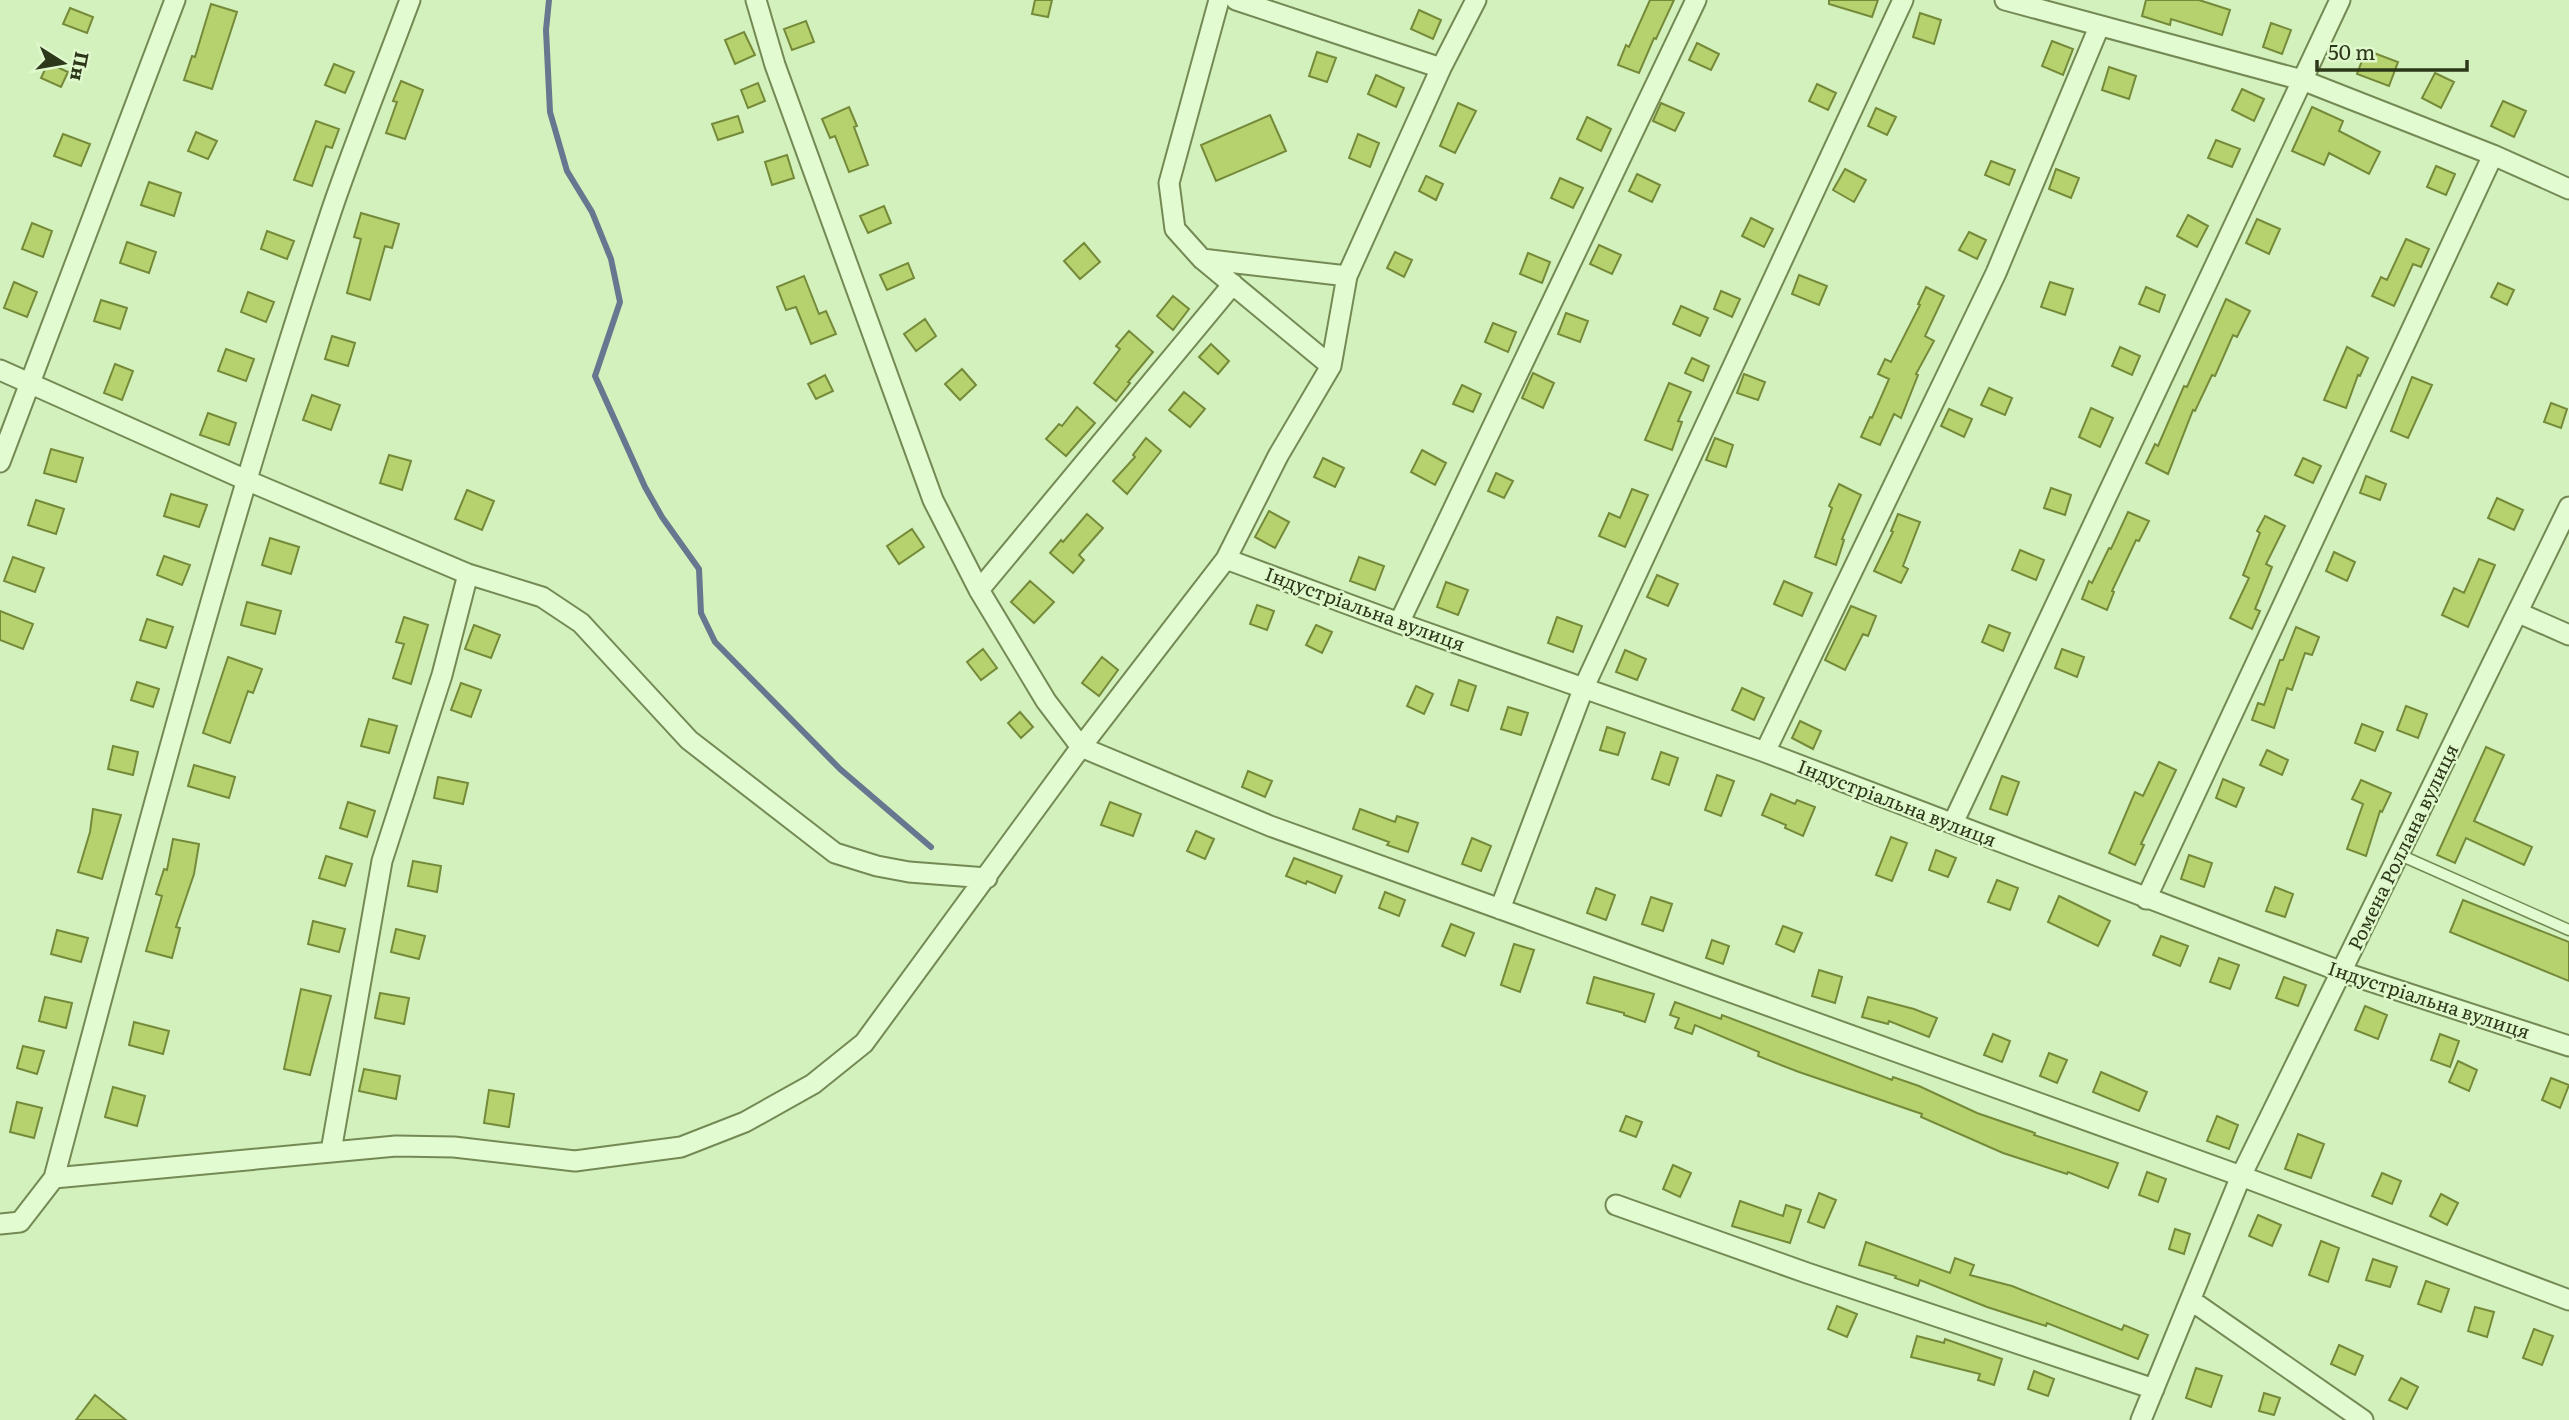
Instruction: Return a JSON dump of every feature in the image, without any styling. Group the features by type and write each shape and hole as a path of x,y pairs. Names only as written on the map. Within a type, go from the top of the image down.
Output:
{"street":[{"path":"0,462 175,0"},
{"path":"0,1224 20,1222 54,1178 246,480 333,206 410,0"},
{"path":"756,0 775,65 933,500 979,590 1046,701 1081,747 1270,826 2241,1176 2569,1300"},
{"path":"1219,0 1170,183 1175,229 1202,259 1331,366"},
{"path":"1236,0 1441,68"},
{"path":"54,1178 396,1146 454,1147 575,1161 681,1147 745,1122 813,1084 864,1043 1081,747 1226,559 1278,456 1331,366 1347,276 1441,68 1476,0"},
{"path":"1399,624 1696,0"},
{"path":"1500,909 1584,687 1903,0"},
{"path":"2004,0 2059,7 2099,27 2302,80 2493,155 2569,189"},
{"path":"1952,823 2340,0"},
{"path":"1765,752 1996,273 2099,27"},
{"path":"2146,899 2493,155"},
{"path":"1202,259 1347,276"},
{"path":"979,590 1233,284"},
{"path":"0,370 246,480 468,574 542,597 581,623 689,740 835,853 877,866 909,872 987,878"},
{"name":"Ромена Роллана вулиця","path":"2141,1420 2241,1176 2569,507"},
{"name":"Індустріальна вулиця","path":"1226,559 1399,624 1765,752 2342,972 2569,1046"},
{"path":"331,1151 382,861 442,675 468,574"},
{"path":"2519,613 2569,635"},
{"path":"1616,1205 1807,1273 2154,1389"},
{"path":"2192,1301 2363,1420"}],"lane":[{"path":"2400,855 2569,930"}],"building":[{"path":"1035,0 1052,0 1048,17 1032,14"},
{"path":"1650,0 1674,0 1639,73 1618,65"},
{"path":"1829,0 1878,0 1872,17 1829,4"},
{"path":"2146,0 2199,0 2230,10 2222,35 2171,19 2170,25 2142,16"},
{"path":"211,4 237,12 212,89 184,80 192,56 195,57"},
{"path":"70,8 93,17 87,33 63,24"},
{"path":"1419,10 1441,20 1433,39 1411,29"},
{"path":"1920,13 1941,20 1934,44 1913,37"},
{"path":"806,21 814,42 792,50 784,29"},
{"path":"2271,23 2291,30 2282,54 2263,47"},
{"path":"744,32 755,55 735,64 725,40"},
{"path":"2052,41 2073,49 2063,75 2042,66"},
{"path":"1697,43 1719,54 1711,70 1689,60"},
{"path":"2366,50 2398,62 2389,86 2357,74"},
{"path":"1317,52 1336,58 1327,82 1309,76"},
{"path":"48,63 68,72 61,87 41,78"},
{"path":"334,64 354,72 345,93 325,85"},
{"path":"2109,67 2136,76 2129,99 2102,90"},
{"path":"2435,73 2454,82 2441,108 2422,98"},
{"path":"1376,75 1404,88 1396,107 1368,94"},
{"path":"401,81 423,90 405,139 386,133 397,102 393,101"},
{"path":"758,83 765,101 748,108 741,90"},
{"path":"1817,84 1836,93 1828,110 1809,101"},
{"path":"2242,89 2264,99 2254,121 2232,110"},
{"path":"2503,101 2526,111 2514,137 2491,126"},
{"path":"1458,103 1476,111 1455,153 1440,146"},
{"path":"1661,103 1684,113 1675,131 1653,121"},
{"path":"849,107 868,165 849,172 835,136 830,138 822,119"},
{"path":"2312,107 2343,121 2339,131 2380,152 2369,174 2329,153 2324,165 2292,151"},
{"path":"1876,108 1896,117 1887,135 1868,126"},
{"path":"1270,115 1286,151 1216,181 1201,145"},
{"path":"738,116 743,132 718,140 712,124"},
{"path":"1587,117 1611,129 1601,151 1577,139"},
{"path":"316,121 339,129 332,148 326,146 312,186 294,180"},
{"path":"196,132 217,141 208,159 188,151"},
{"path":"63,134 90,144 81,166 54,156"},
{"path":"1358,134 1379,143 1370,167 1349,158"},
{"path":"2216,140 2240,149 2232,167 2208,158"},
{"path":"787,155 794,178 772,185 765,162"},
{"path":"1991,161 2015,170 2009,185 1985,175"},
{"path":"2436,166 2455,174 2446,195 2427,187"},
{"path":"1845,169 1866,180 1854,202 1833,190"},
{"path":"2056,169 2079,178 2071,198 2049,189"},
{"path":"1637,174 1660,185 1652,202 1629,191"},
{"path":"1426,176 1443,184 1436,200 1419,191"},
{"path":"1560,178 1583,188 1573,208 1551,198"},
{"path":"149,182 181,193 174,216 141,205"},
{"path":"884,206 891,223 868,233 860,216"},
{"path":"361,213 399,224 392,248 385,246 370,300 347,293 361,239 354,237"},
{"path":"2188,215 2208,226 2197,247 2177,236"},
{"path":"1751,218 1773,229 1764,247 1742,236"},
{"path":"2257,219 2280,229 2269,254 2246,243"},
{"path":"32,223 52,231 43,257 22,249"},
{"path":"267,231 294,241 287,259 261,249"},
{"path":"1969,232 1986,240 1977,259 1959,250"},
{"path":"2406,239 2429,249 2421,267 2413,264 2394,306 2372,296 2381,277 2387,280"},
{"path":"127,242 156,252 149,273 120,263"},
{"path":"1084,243 1100,262 1080,279 1064,261"},
{"path":"1599,245 1621,255 1612,274 1590,264"},
{"path":"1395,252 1412,260 1404,277 1387,268"},
{"path":"1528,253 1550,262 1542,283 1520,274"},
{"path":"908,263 914,278 887,290 880,275"},
{"path":"1799,275 1827,286 1819,305 1792,294"},
{"path":"804,276 819,314 826,311 836,334 811,344 796,307 786,310 777,287"},
{"path":"14,282 37,292 27,317 4,308"},
{"path":"2050,282 2073,289 2065,315 2041,307"},
{"path":"2498,283 2514,290 2507,305 2491,297"},
{"path":"1926,287 1944,296 1925,336 1934,341 1916,374 1918,375 1901,418 1894,414 1880,445 1861,437 1889,379 1878,374 1885,359 1891,362 1920,305 1918,304"},
{"path":"2146,287 2165,295 2159,312 2139,304"},
{"path":"1721,291 1740,299 1732,317 1714,309"},
{"path":"248,292 274,302 266,322 241,312"},
{"path":"1173,296 1189,309 1173,330 1157,316"},
{"path":"2226,299 2250,311 2237,337 2233,335 2215,376 2212,375 2195,411 2193,410 2168,474 2146,463 2155,444 2158,446 2184,386 2187,387"},
{"path":"101,300 127,308 120,329 94,321"},
{"path":"1681,306 1708,318 1700,336 1673,324"},
{"path":"1566,313 1588,321 1580,342 1558,334"},
{"path":"925,319 936,336 916,351 904,334"},
{"path":"1493,323 1516,332 1508,352 1485,342"},
{"path":"1129,331 1153,352 1116,401 1094,383 1120,349 1116,346"},
{"path":"332,336 355,343 348,366 325,359"},
{"path":"1211,344 1229,361 1218,374 1199,357"},
{"path":"2120,347 2140,356 2132,375 2112,366"},
{"path":"2347,347 2368,358 2360,376 2358,375 2346,408 2324,400"},
{"path":"226,349 254,359 246,381 218,371"},
{"path":"1692,358 1709,366 1703,381 1685,373"},
{"path":"115,364 133,371 122,400 104,393"},
{"path":"962,369 976,385 960,400 945,384"},
{"path":"1533,373 1554,383 1543,408 1522,398"},
{"path":"1744,374 1765,382 1758,400 1737,393"},
{"path":"825,375 833,391 816,399 808,384"},
{"path":"2412,377 2432,385 2408,438 2391,431"},
{"path":"1669,383 1691,392 1678,421 1682,422 1672,450 1645,440"},
{"path":"1462,385 1481,394 1473,412 1453,404"},
{"path":"1989,388 2012,398 2005,415 1981,405"},
{"path":"1184,392 1205,409 1190,427 1169,410"},
{"path":"312,395 340,405 331,430 303,420"},
{"path":"2551,403 2567,409 2561,428 2544,422"},
{"path":"1077,407 1095,423 1066,456 1046,439 1059,424 1062,426"},
{"path":"2091,408 2113,418 2100,447 2079,437"},
{"path":"1949,409 1972,419 1964,437 1941,426"},
{"path":"208,413 236,423 229,445 200,435"},
{"path":"1146,438 1161,451 1127,494 1113,481 1135,457 1133,455"},
{"path":"1715,438 1733,445 1726,467 1706,460"},
{"path":"51,449 83,458 76,482 44,473"},
{"path":"1422,450 1446,463 1435,485 1411,472"},
{"path":"389,455 411,461 402,490 380,483"},
{"path":"1323,458 1344,468 1335,487 1314,477"},
{"path":"2303,458 2321,466 2313,483 2295,475"},
{"path":"1496,473 1513,481 1504,498 1488,491"},
{"path":"2366,476 2386,484 2380,500 2360,493"},
{"path":"1839,484 1861,495 1842,539 1844,540 1836,565 1815,557 1832,508 1829,506"},
{"path":"2051,488 2071,495 2065,515 2044,508"},
{"path":"1632,489 1648,495 1625,547 1599,536 1609,513 1620,518"},
{"path":"467,490 494,501 482,530 455,519"},
{"path":"171,494 207,505 199,527 164,516"},
{"path":"2497,498 2523,510 2514,530 2488,518"},
{"path":"36,500 64,509 56,534 28,525"},
{"path":"1269,511 1289,522 1275,548 1255,537"},
{"path":"2128,512 2149,521 2139,541 2136,540 2112,591 2114,592 2107,610 2082,599 2089,581 2092,583 2109,548 2111,549"},
{"path":"1087,514 1103,528 1079,555 1084,560 1073,573 1050,553"},
{"path":"1898,514 1920,522 1903,566 1908,569 1901,583 1874,571 1893,532 1891,531"},
{"path":"2265,516 2285,526 2266,564 2272,567 2255,609 2260,611 2252,629 2230,618 2249,578 2243,575 2260,533 2257,531"},
{"path":"912,529 924,547 899,564 887,546"},
{"path":"270,538 299,547 291,574 262,565"},
{"path":"2020,550 2044,560 2036,580 2012,570"},
{"path":"2334,552 2355,562 2347,581 2326,571"},
{"path":"164,556 190,565 182,585 157,575"},
{"path":"13,557 44,568 35,592 4,581"},
{"path":"1359,557 1384,566 1375,590 1350,581"},
{"path":"2479,559 2495,565 2468,627 2442,615 2454,588 2464,593"},
{"path":"1657,575 1678,584 1668,606 1647,597"},
{"path":"1030,581 1054,602 1034,623 1011,602"},
{"path":"1784,581 1812,593 1802,616 1774,604"},
{"path":"1446,582 1468,590 1458,615 1437,607"},
{"path":"247,602 281,611 275,634 241,625"},
{"path":"1257,605 1274,611 1267,630 1250,624"},
{"path":"1851,606 1876,616 1868,636 1863,634 1845,670 1825,660"},
{"path":"0,611 33,624 23,649 0,640"},
{"path":"404,617 428,625 411,684 393,678 404,644 396,642"},
{"path":"1557,617 1582,626 1573,652 1548,643"},
{"path":"147,619 173,627 166,648 140,640"},
{"path":"474,625 500,635 491,658 465,649"},
{"path":"1316,625 1332,632 1322,653 1306,645"},
{"path":"1989,625 2010,633 2003,651 1982,642"},
{"path":"2296,627 2319,637 2312,655 2305,653 2292,690 2287,688 2274,728 2252,720 2258,703 2264,705 2280,660 2283,660"},
{"path":"983,649 997,668 981,680 967,662"},
{"path":"2062,649 2084,657 2077,677 2055,668"},
{"path":"1625,650 1646,659 1637,680 1616,672"},
{"path":"228,657 262,669 253,693 248,691 230,743 203,733"},
{"path":"1102,657 1118,670 1099,696 1082,683"},
{"path":"1459,680 1476,686 1468,711 1451,705"},
{"path":"137,682 159,689 153,707 131,700"},
{"path":"461,683 481,690 471,717 451,710"},
{"path":"1416,686 1433,694 1424,714 1407,706"},
{"path":"1742,688 1764,698 1754,720 1732,710"},
{"path":"2406,706 2427,714 2418,738 2397,730"},
{"path":"1508,707 1528,713 1521,735 1501,729"},
{"path":"1020,712 1033,727 1021,738 1008,723"},
{"path":"369,719 397,726 389,753 361,746"},
{"path":"1800,721 1821,731 1813,749 1792,738"},
{"path":"2362,724 2383,732 2375,751 2355,743"},
{"path":"1607,727 1625,733 1618,755 1600,750"},
{"path":"113,746 138,752 133,775 108,769"},
{"path":"2486,747 2504,755 2474,821 2532,847 2524,865 2466,838 2455,863 2437,855"},
{"path":"2267,750 2288,760 2282,775 2260,765"},
{"path":"1661,752 1678,758 1669,785 1652,779"},
{"path":"2159,762 2176,770 2141,844 2144,845 2135,865 2109,853 2135,792 2143,796"},
{"path":"194,765 235,777 229,798 188,786"},
{"path":"1248,771 1272,781 1265,797 1242,787"},
{"path":"1717,775 1734,781 1721,816 1705,810"},
{"path":"2002,776 2019,782 2007,815 1990,809"},
{"path":"438,777 468,783 463,804 434,798"},
{"path":"2223,779 2244,788 2236,807 2216,798"},
{"path":"2361,780 2391,793 2382,812 2380,811 2366,856 2347,849 2363,804 2352,799"},
{"path":"1771,794 1795,804 1797,800 1815,807 1803,836 1762,815"},
{"path":"348,802 375,811 367,837 340,828"},
{"path":"1110,802 1141,814 1133,836 1101,825"},
{"path":"93,809 121,815 102,879 78,872 90,832"},
{"path":"1360,809 1395,822 1397,816 1418,823 1408,852 1353,829"},
{"path":"1196,831 1214,839 1205,859 1187,851"},
{"path":"1891,837 1907,843 1892,881 1876,875"},
{"path":"1472,838 1491,846 1481,871 1462,864"},
{"path":"173,839 199,844 194,874 176,927 180,928 172,958 146,951 162,896 156,894 164,869 167,870"},
{"path":"1936,850 1956,858 1948,877 1929,870"},
{"path":"2189,855 2212,863 2204,887 2181,879"},
{"path":"326,856 352,864 345,886 319,878"},
{"path":"1294,858 1342,876 1335,893 1307,881 1306,884 1286,876"},
{"path":"413,861 441,866 437,892 408,886"},
{"path":"1997,880 2018,888 2010,910 1988,902"},
{"path":"2275,887 2293,894 2285,917 2266,911"},
{"path":"1596,888 1615,895 1606,920 1587,913"},
{"path":"1385,892 1405,900 1399,916 1379,908"},
{"path":"2059,896 2110,921 2098,946 2048,922"},
{"path":"1651,897 1672,904 1663,931 1642,924"},
{"path":"2463,900 2569,942 2569,981 2450,932"},
{"path":"313,921 345,929 339,952 308,944"},
{"path":"1451,924 1474,933 1465,956 1442,946"},
{"path":"1783,926 1802,933 1794,952 1776,944"},
{"path":"396,929 425,936 419,959 391,952"},
{"path":"57,930 88,938 81,962 51,954"},
{"path":"2161,936 2188,946 2180,966 2153,955"},
{"path":"1712,940 1729,946 1723,964 1706,958"},
{"path":"1514,944 1534,950 1520,992 1501,985"},
{"path":"2219,958 2239,965 2230,989 2210,982"},
{"path":"1819,970 1842,977 1835,1003 1812,996"},
{"path":"1594,977 1654,994 1645,1022 1587,1003"},
{"path":"2284,977 2306,985 2298,1006 2276,998"},
{"path":"301,989 331,996 310,1075 284,1069"},
{"path":"380,993 409,998 404,1024 375,1018"},
{"path":"45,997 72,1003 66,1028 39,1021"},
{"path":"1868,997 1937,1018 1929,1037 1889,1021 1888,1024 1862,1017"},
{"path":"1675,1002 1721,1019 1722,1015 1892,1080 1893,1077 1919,1086 1977,1113 2118,1163 2108,1188 2068,1172 2067,1174 2003,1153 1921,1117 1922,1114 1758,1056 1759,1052 1695,1025 1692,1034 1675,1028 1679,1018 1670,1015"},
{"path":"2365,1006 2387,1015 2378,1039 2355,1030"},
{"path":"134,1022 169,1031 163,1054 129,1045"},
{"path":"1993,1034 2010,1041 2002,1062 1984,1055"},
{"path":"2440,1034 2459,1041 2450,1067 2431,1060"},
{"path":"23,1046 44,1051 37,1074 17,1068"},
{"path":"2049,1053 2067,1060 2057,1083 2040,1076"},
{"path":"2458,1061 2477,1070 2469,1091 2449,1082"},
{"path":"364,1069 400,1076 396,1099 359,1091"},
{"path":"2101,1072 2147,1092 2139,1111 2093,1092"},
{"path":"2551,1078 2569,1085 2560,1108 2542,1100"},
{"path":"113,1087 145,1096 137,1126 105,1117"},
{"path":"489,1090 514,1094 509,1127 484,1123"},
{"path":"17,1102 42,1108 34,1138 10,1132"},
{"path":"1626,1116 1642,1122 1636,1137 1620,1131"},
{"path":"2217,1116 2238,1125 2229,1149 2207,1141"},
{"path":"2298,1134 2324,1144 2311,1178 2285,1169"},
{"path":"1673,1165 1691,1173 1680,1197 1663,1189"},
{"path":"2147,1172 2166,1179 2158,1202 2139,1195"},
{"path":"2382,1173 2401,1181 2392,1204 2372,1196"},
{"path":"1819,1193 1836,1200 1824,1228 1808,1222"},
{"path":"2441,1194 2458,1203 2447,1225 2430,1216"},
{"path":"1740,1201 1783,1216 1786,1205 1801,1210 1790,1243 1732,1226"},
{"path":"2258,1215 2281,1225 2272,1246 2249,1236"},
{"path":"2175,1229 2190,1234 2184,1254 2169,1249"},
{"path":"2321,1241 2339,1248 2328,1282 2309,1275"},
{"path":"1866,1242 1950,1273 1955,1258 1974,1265 1970,1275 2012,1286 2122,1330 2124,1325 2148,1335 2138,1359 2047,1323 2046,1326 1987,1307 1920,1280 1918,1286 1859,1265"},
{"path":"2373,1259 2397,1267 2390,1287 2366,1280"},
{"path":"2426,1281 2449,1289 2441,1312 2418,1304"},
{"path":"1837,1306 1857,1314 1847,1337 1828,1329"},
{"path":"2475,1307 2494,1312 2487,1337 2468,1331"},
{"path":"2534,1329 2553,1336 2542,1365 2523,1358"},
{"path":"1917,1336 1944,1343 1945,1339 2002,1359 1994,1385 1978,1380 1980,1374 1911,1357"},
{"path":"2339,1345 2363,1356 2355,1375 2331,1364"},
{"path":"2196,1368 2222,1376 2211,1407 2186,1398"},
{"path":"2034,1371 2054,1379 2048,1396 2028,1389"},
{"path":"2401,1378 2418,1387 2407,1409 2389,1400"},
{"path":"2264,1393 2280,1398 2274,1415 2259,1411"},
{"path":"95,1395 126,1420 76,1420"}],"waterway":[{"path":"549,0 546,30 550,112 567,171 592,212 611,259 620,302 595,376 645,487 662,517 699,569 701,613 715,642 840,769 931,847"}]}
